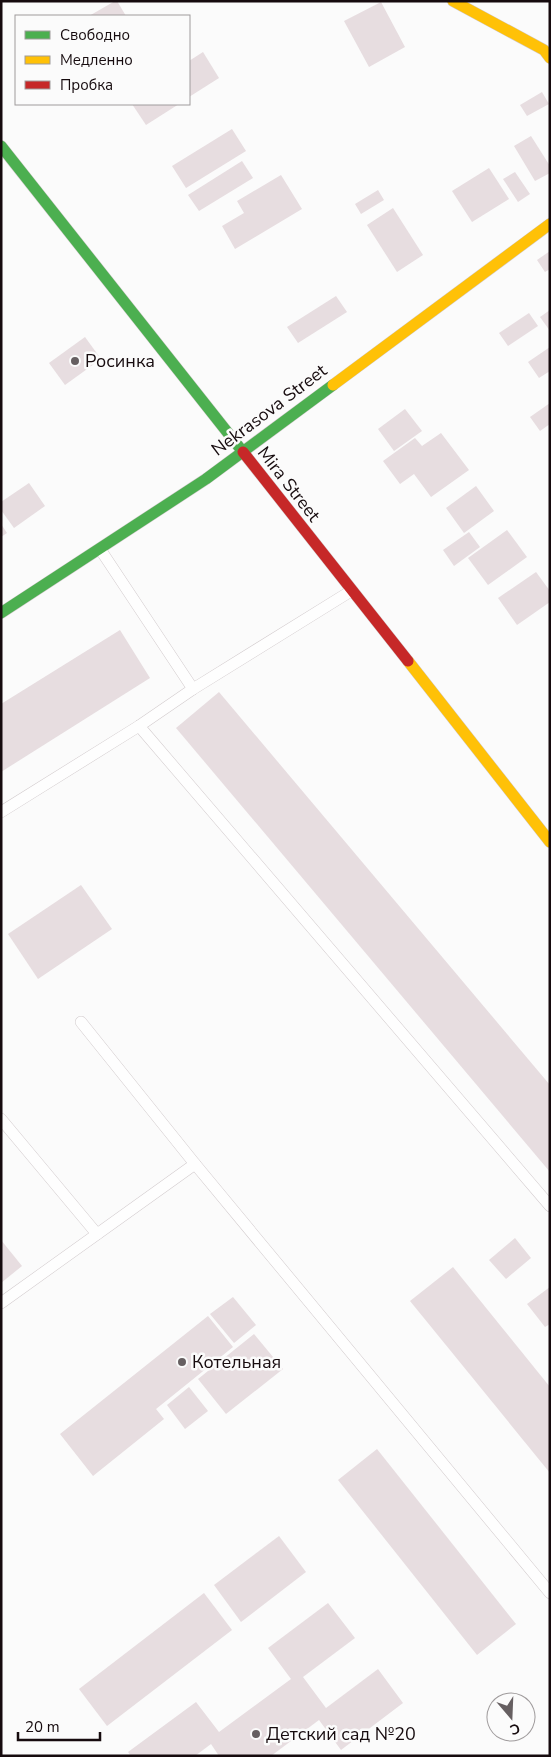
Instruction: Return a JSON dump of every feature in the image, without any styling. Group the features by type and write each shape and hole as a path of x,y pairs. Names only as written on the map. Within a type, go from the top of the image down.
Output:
{"street":[{"path":"453,1 544,50 550,58"},
{"name":"Mira Street","path":"1,146 550,842"},
{"name":"Nekrasova Street","path":"1,613 206,479 550,224"}],"lane":[{"path":"100,548 193,689"},
{"path":"1,812 351,591"},
{"path":"139,726 550,1206"},
{"path":"81,1022 195,1164 550,1593"},
{"path":"1,1119 97,1234"},
{"path":"1,1303 195,1164"}],"building":[{"path":"117,1 125,15 91,15"},
{"path":"381,2 405,47 369,67 344,21"},
{"path":"203,52 219,78 190,96 190,60"},
{"path":"542,92 549,104 527,116 520,105"},
{"path":"133,105 177,105 146,125"},
{"path":"232,129 246,151 186,188 172,166"},
{"path":"531,136 550,166 550,173 535,181 514,146"},
{"path":"242,161 253,178 199,211 188,195"},
{"path":"489,168 509,199 472,222 452,191"},
{"path":"515,172 530,194 518,202 503,179"},
{"path":"281,175 302,209 235,249 222,226 244,213 237,201"},
{"path":"378,190 384,200 361,214 355,204"},
{"path":"393,208 423,255 397,272 367,225"},
{"path":"550,251 550,269 545,272 537,260"},
{"path":"336,296 347,312 298,343 287,327"},
{"path":"550,310 550,331 540,317"},
{"path":"529,313 538,326 508,346 499,333"},
{"name":"Росинка","path":"85,337 101,359 65,385 49,363"},
{"path":"550,347 550,371 539,378 528,362"},
{"path":"550,403 550,424 540,431 530,417"},
{"path":"405,409 422,431 394,451 378,429"},
{"path":"441,433 469,470 431,497 414,474 400,484 383,461 415,438 422,446"},
{"path":"29,483 45,506 14,528 1,510 1,502"},
{"path":"476,486 494,511 464,533 446,508"},
{"path":"1,524 7,533 1,537"},
{"path":"507,530 527,557 488,585 468,558"},
{"path":"469,532 480,547 454,566 443,550"},
{"path":"536,572 550,591 550,602 517,625 498,598"},
{"path":"120,630 150,678 1,772 1,704"},
{"path":"219,692 550,1085 550,1172 176,728"},
{"path":"81,885 112,929 38,979 8,934"},
{"path":"515,1238 531,1258 506,1279 489,1260"},
{"path":"1,1240 22,1266 1,1283"},
{"path":"453,1267 550,1387 550,1473 410,1301"},
{"path":"550,1287 550,1324 545,1327 527,1304"},
{"path":"233,1297 256,1325 234,1343 210,1314"},
{"path":"208,1316 233,1347 156,1409 164,1419 93,1476 60,1434"},
{"path":"254,1334 283,1369 226,1414 198,1379"},
{"path":"189,1387 208,1411 185,1429 167,1405"},
{"path":"377,1449 516,1624 477,1655 338,1480"},
{"path":"279,1536 306,1572 241,1622 214,1585"},
{"path":"204,1593 232,1630 107,1726 79,1689"},
{"path":"328,1603 355,1638 303,1677 326,1708 378,1669 403,1703 341,1750 319,1720 271,1756 219,1756 211,1744 195,1756 131,1756 128,1752 196,1702 219,1732 291,1679 268,1648"}],"traffic: fast":[{"path":"1,146 243,452"},
{"path":"1,613 206,479 333,385"}],"traffic: slow":[{"path":"453,1 544,50 550,58"},
{"path":"333,385 550,224"},
{"path":"408,661 550,842"}],"traffic: jam":[{"path":"243,452 408,661"}],"place":[{"name":"Росинка","path":"75,361"},
{"name":"Котельная","path":"182,1362"},
{"name":"Детский сад №20","path":"256,1734"}]}
